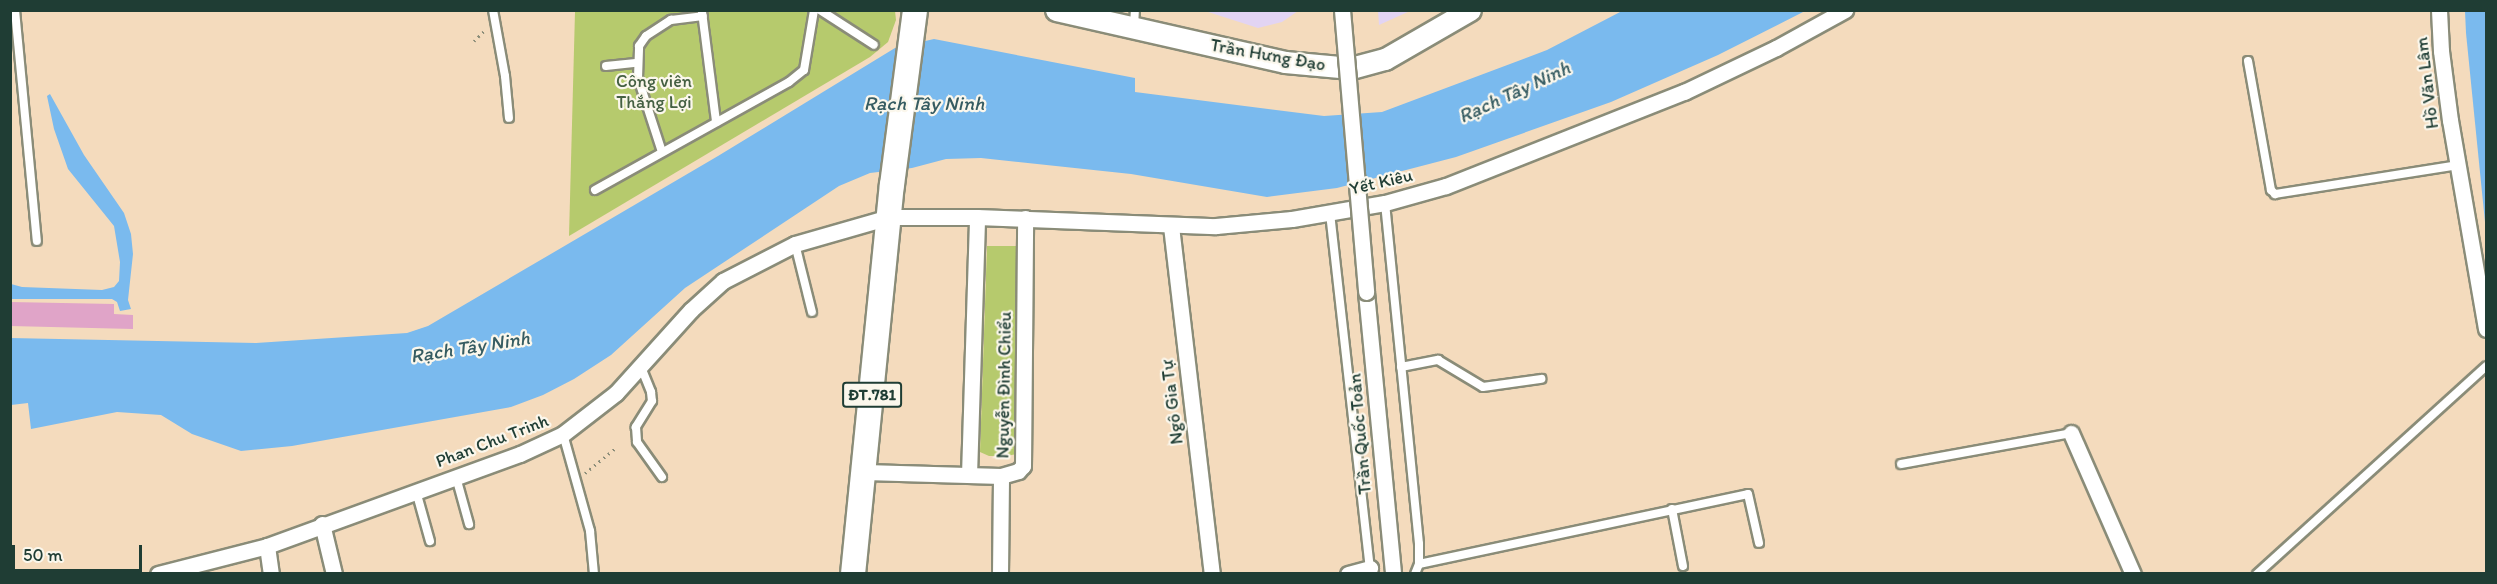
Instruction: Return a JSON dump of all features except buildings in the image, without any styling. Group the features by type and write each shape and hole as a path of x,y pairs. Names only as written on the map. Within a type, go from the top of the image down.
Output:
{"main road":[{"name":"ĐT.781","path":"853,573 865,472 892,185 915,11"}],"street":[{"name":"Trần Hưng Đạo","path":"1056,10 1135,19 1285,62 1351,68 1385,59 1470,10"},
{"name":"Trần Quốc Toản","path":"1341,10 1393,573"},
{"name":"Yết Kiêu","path":"889,217 977,216 1172,226 1216,226 1292,219 1385,203 1477,175 1684,92 1776,48 1845,10"},
{"name":"Hồ Văn Lâm","path":"2439,10 2441,51 2458,165 2487,329"},
{"name":"Nguyễn Đình Chiểu","path":"969,475 977,216"},
{"name":"Phan Chu Trinh","path":"162,573 267,546 322,524 520,454 563,434 616,393 691,310 723,281 795,244 889,217"},
{"name":"Nguyễn Đình Chiểu","path":"1000,573 1001,476 1018,471 1024,463 1024,218"},
{"name":"Ngô Gia Tự","path":"1172,226 1212,573"},
{"path":"2072,433 2133,573"},
{"path":"865,472 1001,476"},
{"path":"322,524 334,573"},
{"path":"267,546 272,573"},
{"path":"1348,573 1371,571"}],"lane":[{"path":"15,10 37,241"},
{"path":"493,10 505,76 509,118"},
{"path":"595,190 789,82 804,70 814,10"},
{"path":"820,10 874,45"},
{"path":"662,152 638,78 636,63 639,46 646,36 671,20 702,13 716,122"},
{"path":"2248,61 2271,190 2275,194 2458,165"},
{"path":"606,66 636,63"},
{"path":"1385,203 1419,544 1419,564 1415,573"},
{"path":"1330,213 1371,571"},
{"path":"795,244 812,312"},
{"path":"1401,367 1438,360 1482,387 1542,380"},
{"path":"2257,573 2487,366"},
{"path":"641,367 651,392 652,401 636,427 637,442 662,477"},
{"path":"1901,464 2072,433"},
{"path":"563,434 590,531 594,573"},
{"path":"456,477 469,524"},
{"path":"416,491 430,541"},
{"path":"1419,564 1748,494 1759,543"},
{"path":"1672,509 1683,566"}],"path":[{"path":"577,479 617,447"}],"shaded area":[{"path":"1378,10 1410,10 1410,11 1379,25"},
{"path":"1205,11 1298,11 1282,22 1258,28"}],"green space":[{"name":"Công viên Thắng Lợi","path":"599,10 895,11 896,20 888,42 870,57 569,236 575,12"},
{"path":"987,246 1018,246 1017,454 1006,456 989,456 980,452"}],"water":[{"name":"Rạch Tây Ninh","path":"1622,11 1805,11 1718,55 1611,102 1456,157 1337,188 1267,197 1131,174 981,158 946,159 912,168 870,173 839,186 685,288 611,355 574,379 543,395 511,407 292,446 241,451 192,434 161,415 117,412 31,429 28,403 11,405 10,338 256,343 407,333 428,326 718,156 895,48 934,39 1135,78 1135,92 1324,116 1382,112 1547,50"},
{"path":"2465,11 2486,11 2486,232 2466,33"},
{"path":"50,94 84,155 124,213 131,234 133,254 128,300 131,309 120,311 117,302 112,299 11,299 11,284 22,287 102,290 114,287 119,281 120,262 114,226 68,169 54,129 47,96"}]}
